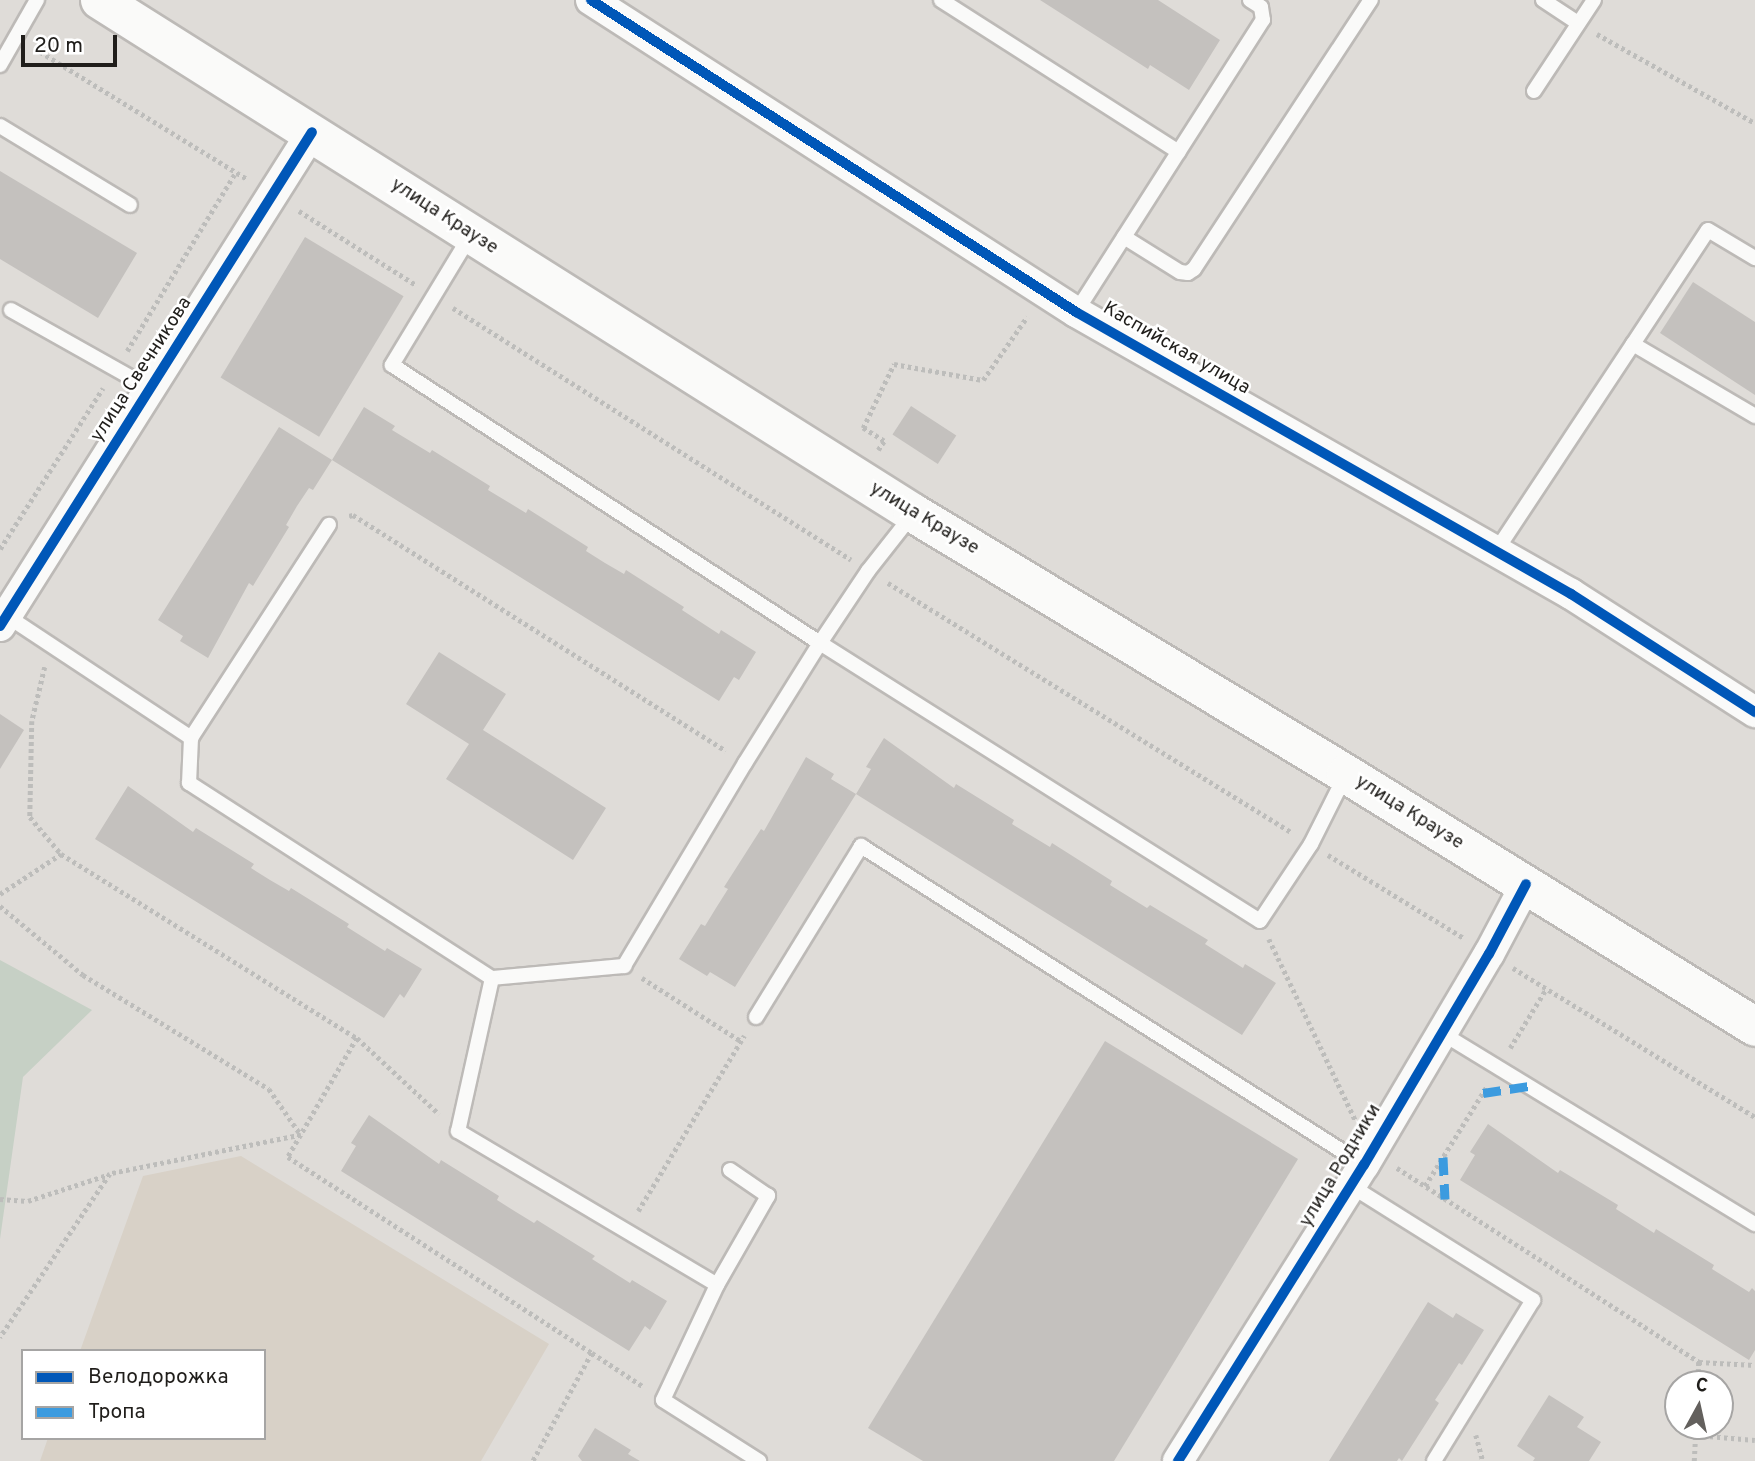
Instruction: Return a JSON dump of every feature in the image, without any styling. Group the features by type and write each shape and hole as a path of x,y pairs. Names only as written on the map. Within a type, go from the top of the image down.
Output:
{"main road":[{"name":"улица Краузе","path":"100,0 913,513 1346,774 1755,1027"}],"street":[{"name":"Каспийская улица","path":"591,0 1076,312 1571,594 1755,712"},
{"name":"улица Свечникова","path":"3,621 312,132"},
{"name":"улица Родники","path":"1178,1461 1362,1167 1440,1032 1489,954 1526,884"}],"lane":[{"path":"0,65 37,0"},
{"path":"941,0 1179,152"},
{"path":"1076,312 1263,20 1261,7 1250,0"},
{"path":"1124,237 1180,272 1188,273 1194,269 1371,0"},
{"path":"1543,0 1578,23"},
{"path":"1534,91 1594,0"},
{"path":"0,126 131,205"},
{"path":"1496,551 1709,230 1755,258"},
{"path":"470,235 392,365 821,643 1260,921 1311,844 1346,774"},
{"path":"11,310 151,389"},
{"path":"1633,344 1755,416"},
{"path":"329,525 191,738 189,783 492,978 624,966 744,763 868,571 913,513"},
{"path":"3,621 50,642 191,738"},
{"path":"756,1017 861,846 1362,1167 1533,1300 1434,1461"},
{"path":"492,978 458,1131 717,1285"},
{"path":"1440,1032 1755,1224"},
{"path":"730,1170 768,1196 717,1285 663,1400 760,1461"}],"path":[{"path":"1578,23 1755,123"},
{"path":"884,441 863,428 894,363 984,380 1044,291"},
{"path":"329,525 353,515 744,763"},
{"path":"50,642 32,721 30,817 61,854 357,1038 458,1131"},
{"path":"0,894 61,854"},
{"path":"0,906 83,975 269,1089 300,1135"},
{"path":"1260,921 1362,1167 1426,1186 1699,1363 1755,1365"},
{"path":"624,966 741,1041"},
{"path":"1426,1186 1546,989"},
{"path":"626,1231 756,1017"},
{"path":"357,1038 288,1157 663,1400"},
{"path":"0,1199 28,1200 110,1174 300,1135"},
{"path":"0,1338 110,1174"},
{"path":"533,1461 592,1353"},
{"path":"1699,1363 1699,1370"},
{"path":"1734,1438 1755,1440"},
{"path":"1695,1461 1696,1440"}],"shaded area":[{"path":"0,960 92,1010 23,1077 0,1239"},
{"path":"241,1156 549,1344 481,1461 40,1461 47,1440 266,1440 266,1349 81,1349 143,1176"}],"building":[{"path":"1040,0 1158,0 1220,40 1189,90 1150,65 1148,69"},
{"path":"0,171 137,253 98,318 0,259"},
{"path":"305,237 404,296 319,437 221,378"},
{"path":"1693,282 1755,322 1755,395 1660,333"},
{"path":"911,406 956,435 938,464 892,435"},
{"path":"364,407 395,426 392,430 430,453 432,450 490,486 488,490 526,513 528,509 588,547 586,551 605,563 624,574 626,570 684,607 682,610 719,634 721,630 756,652 739,680 734,677 719,701 332,460"},
{"path":"279,427 332,460 313,490 309,488 297,506 286,525 289,527 253,586 249,583 208,658 180,641 183,636 158,620"},
{"path":"439,652 506,694 483,730 606,808 573,860 446,779 469,744 406,704"},
{"path":"0,714 24,730 0,769"},
{"path":"884,738 954,788 956,784 1014,820 1012,824 1050,847 1052,843 1112,881 1110,885 1147,908 1150,905 1208,940 1205,944 1243,968 1245,964 1276,983 1242,1035 856,794 871,769 866,767"},
{"path":"806,757 834,774 831,779 856,794 735,987 710,972 707,976 679,959 701,924 705,926 728,889 724,887 761,829 764,831"},
{"path":"128,786 193,832 196,828 254,864 251,868 270,880 289,891 291,888 349,924 347,927 385,951 387,948 422,969 404,998 400,994 384,1018 95,839"},
{"path":"1105,1041 1298,1159 1114,1461 923,1461 868,1428"},
{"path":"369,1115 439,1164 441,1160 499,1196 497,1200 516,1212 534,1223 537,1220 595,1256 592,1259 630,1283 632,1280 667,1301 650,1330 645,1326 629,1351 341,1171 356,1146 351,1143"},
{"path":"1488,1124 1558,1173 1560,1170 1618,1205 1616,1209 1654,1233 1656,1229 1714,1265 1712,1269 1749,1292 1752,1288 1755,1291 1755,1350 1749,1360 1460,1180 1475,1155 1470,1152"},
{"path":"1428,1302 1453,1318 1456,1313 1484,1330 1435,1400 1439,1403 1402,1461 1399,1458 1397,1461 1329,1461"},
{"path":"1549,1395 1584,1417 1577,1427 1601,1442 1589,1461 1533,1461 1535,1458 1517,1446"},
{"path":"595,1428 631,1450 628,1454 640,1461 582,1461 578,1456"}],"marked path":[{"path":"1483,1093 1529,1086"},
{"path":"1443,1157 1445,1199"}],"cycle path":[{"path":"591,0 1076,312 1571,594 1755,712"},
{"path":"0,626 312,132"},
{"path":"1178,1461 1364,1165 1489,954 1526,884"}]}
